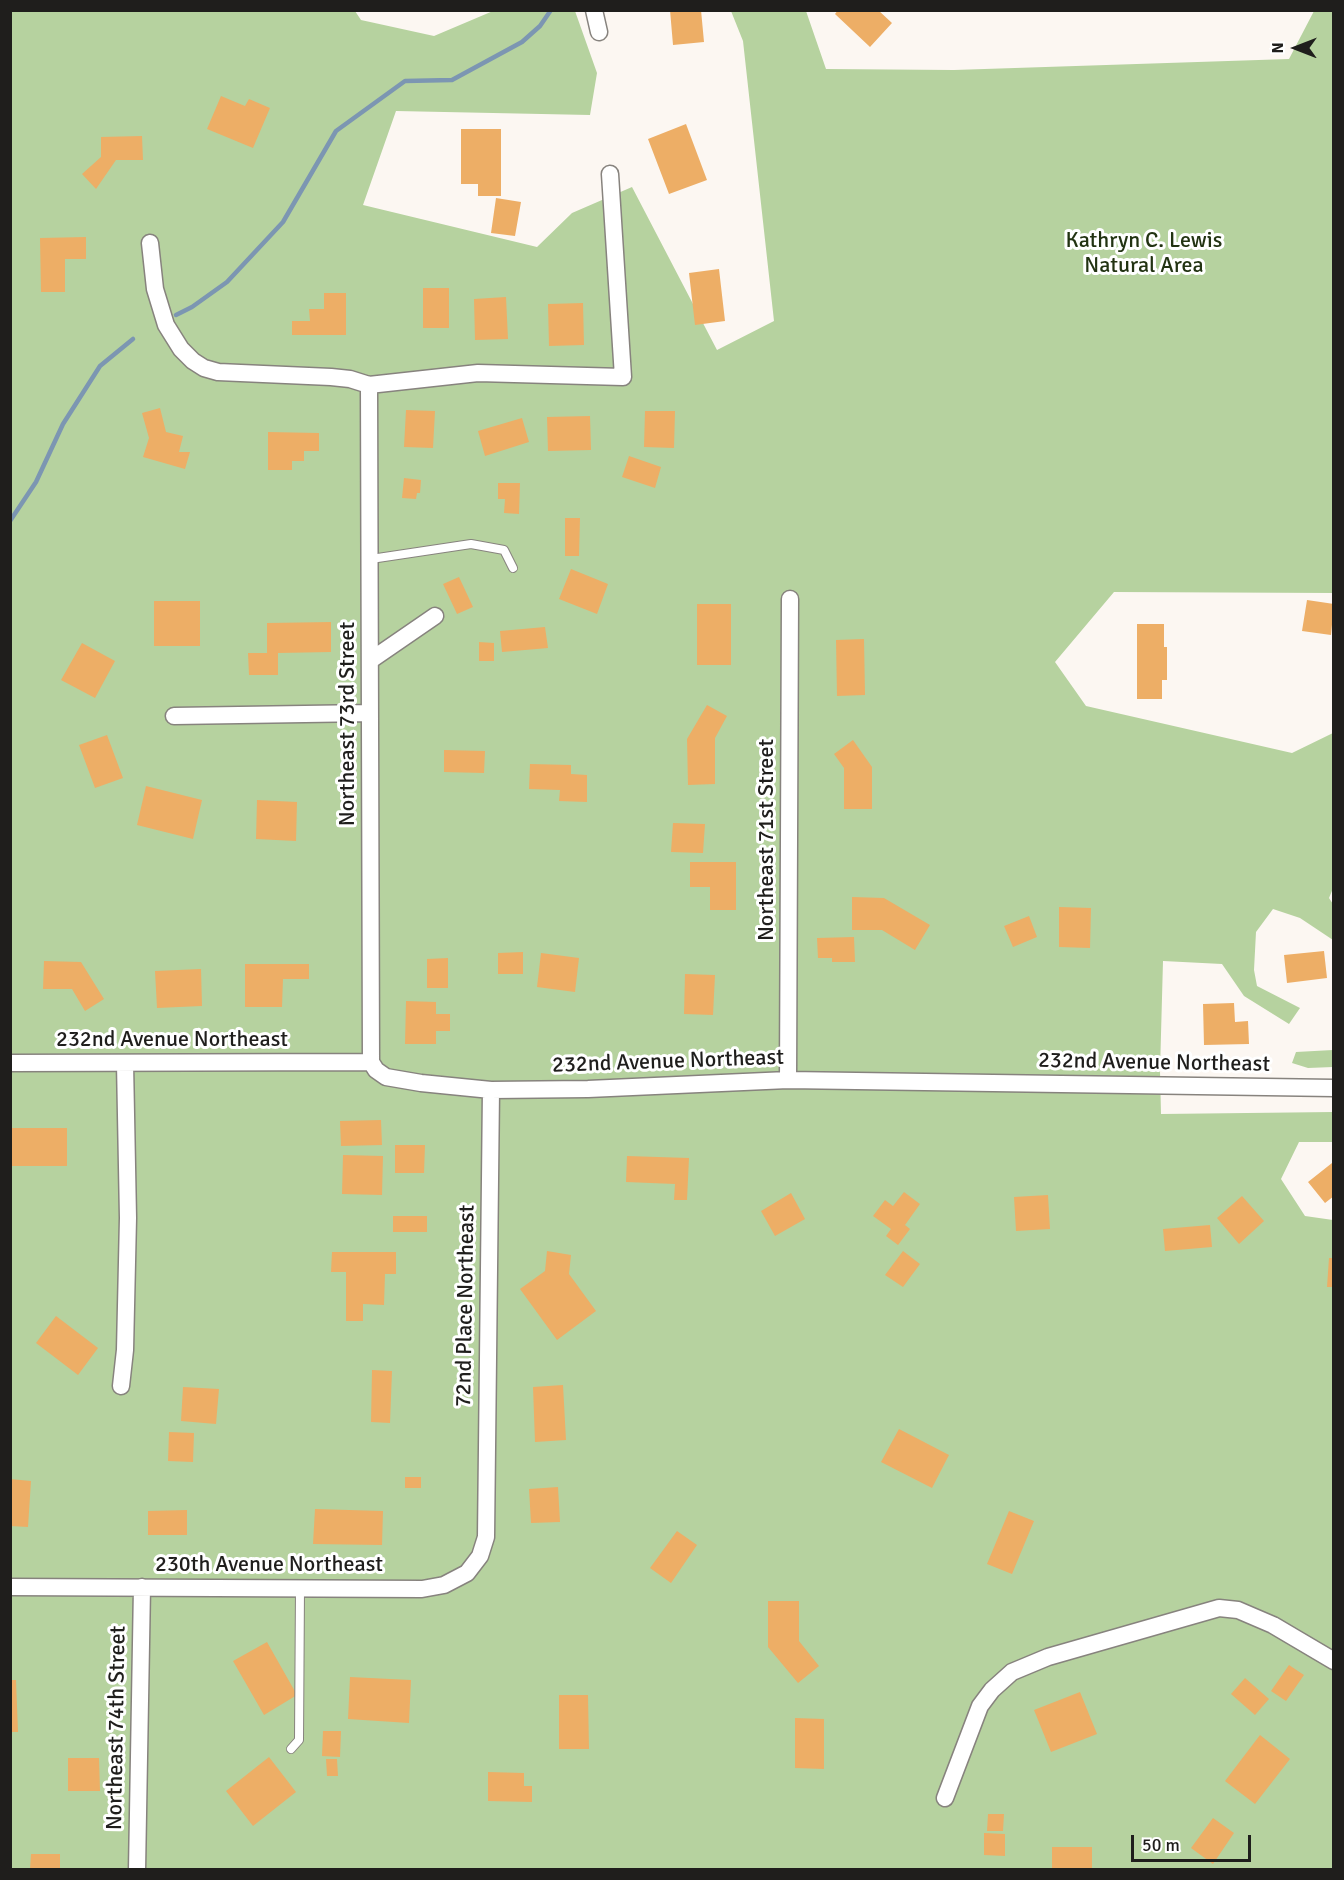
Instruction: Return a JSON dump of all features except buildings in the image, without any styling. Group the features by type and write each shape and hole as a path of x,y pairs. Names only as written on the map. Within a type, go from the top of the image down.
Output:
{"street":[{"path":"594,10 599,32"},
{"path":"150,243 157,302 166,324 181,349 204,368 218,372 330,377 369,385 478,373 616,377 610,174"},
{"name":"Northeast 73rd Street","path":"369,385 371,1062"},
{"name":"Northeast 71st Street","path":"788,1080 790,599"},
{"path":"371,660 435,616"},
{"path":"174,716 370,713"},
{"name":"232nd Avenue Northeast","path":"10,1063 371,1062 376,1070 386,1077 491,1090 588,1089 788,1080 1334,1088"},
{"path":"121,1386 126,1350 128,1229 126,1063"},
{"name":"72nd Place Northeast","path":"487,1522 491,1090"},
{"name":"230th Avenue Northeast","path":"10,1587 422,1589 444,1585 467,1573 480,1556 486,1537 487,1522"},
{"name":"Northeast 74th Street","path":"137,1869 142,1587"},
{"path":"945,1798 980,1706 992,1690 1012,1672 1048,1657 1219,1608 1238,1610 1273,1626 1334,1661"}],"lane":[{"path":"371,559 471,544 504,550 513,568"},
{"path":"291,1749 299,1740 300,1588"}],"green space":[{"name":"Kathryn C. Lewis Natural Area","path":"11,11 355,11 361,20 434,36 493,11 575,11 597,73 590,115 396,111 363,205 537,247 572,213 632,187 717,350 774,321 743,41 731,11 806,11 826,69 954,70 1289,59 1314,11 1333,11 1333,593 1114,592 1055,662 1086,706 1292,753 1333,733 1334,886 1329,898 1333,904 1333,940 1300,918 1273,909 1256,932 1254,970 1257,986 1300,1008 1289,1024 1244,996 1222,964 1163,961 1160,1071 1161,1114 1333,1112 1333,1142 1299,1142 1281,1179 1305,1216 1333,1220 1333,1869 11,1870"},
{"path":"1333,1050 1333,1067 1308,1068 1292,1063 1296,1052"}],"waterway":[{"path":"176,315 192,307 227,282 283,222 336,131 405,81 452,80 522,42 540,26 551,10"},
{"path":"10,521 36,482 63,424 100,366 133,339"}]}
